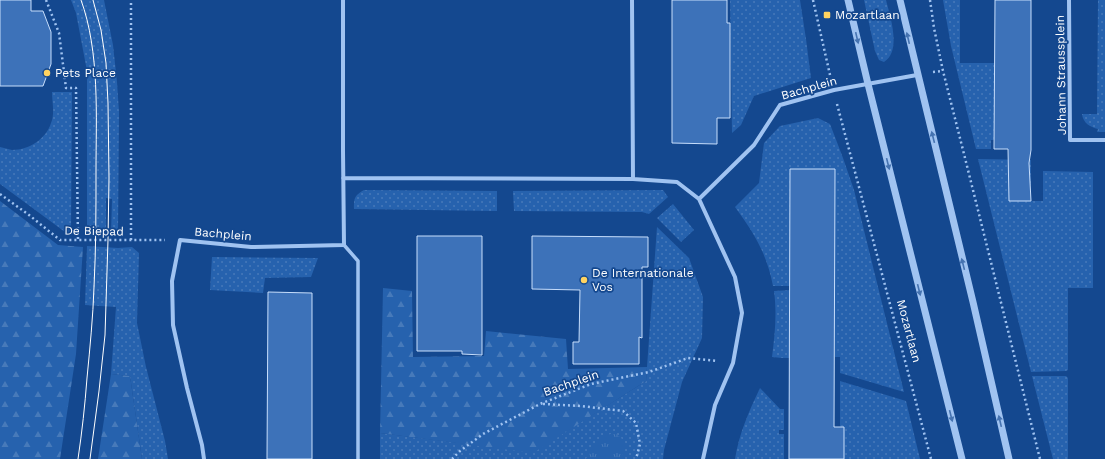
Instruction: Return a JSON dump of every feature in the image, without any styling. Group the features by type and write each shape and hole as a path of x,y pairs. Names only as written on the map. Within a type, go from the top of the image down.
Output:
{"street":[{"path":"343,0 344,245 358,261 358,459"},
{"path":"632,0 633,179"},
{"name":"Mozartlaan","path":"848,0 962,459"},
{"path":"900,0 973,302 1009,459"},
{"name":"Johann Straussplein","path":"1069,0 1070,140 1105,140"},
{"name":"Bachplein","path":"699,199 754,145 780,105 834,90 917,75"},
{"path":"343,178 633,179 677,182 699,199 735,277 742,313 733,363 715,405 703,459"},
{"name":"Bachplein","path":"204,459 202,445 173,325 172,281 180,240 252,247 344,245"}],"path":[{"path":"46,0 59,32 66,88 76,88 78,240"},
{"path":"131,0 131,240"},
{"name":"Mozartlaan","path":"813,0 834,90 931,459"},
{"path":"930,0 943,71 1040,459"},
{"name":"De Biepad","path":"0,194 60,240 180,240"},
{"name":"Bachplein","path":"452,459 460,451 483,434 540,404 591,384 648,372 688,358 733,363"},
{"path":"540,404 581,406 623,411 636,423 640,444 636,459"}],"green space":[{"path":"71,0 104,0 113,45 119,112 118,233 111,234 112,199 106,198 106,234 87,234 87,71 76,13"},
{"path":"730,0 800,0 811,78 754,96 741,125 732,133"},
{"path":"864,0 886,0 892,24 894,42 889,57 884,62 879,60 875,51"},
{"path":"943,0 960,0 960,63 994,63 994,140 991,140 991,149 976,149 951,46"},
{"path":"1098,0 1105,0 1105,132 1097,132 1098,129 1087,124 1082,114 1097,114"},
{"path":"52,92 72,92 71,233 65,232 0,184 0,147 12,150 25,148 41,139 49,129 52,119"},
{"path":"818,118 830,124 854,190 904,392 840,373 840,357 835,357 835,169 790,286 773,286 767,264 759,244 735,207 759,183 764,143 780,126"},
{"path":"978,159 1031,160 1031,185 1009,185 1009,201 1043,201 1043,171 1093,172 1093,288 1068,288 1068,370 1066,371 1031,372"},
{"path":"364,190 497,191 497,211 354,209 355,198"},
{"path":"663,190 668,197 649,214 642,212 514,211 513,191"},
{"path":"0,201 58,245 83,247 76,354 60,459 0,459"},
{"path":"673,204 694,230 681,242 657,218"},
{"path":"657,227 689,258 703,297 702,338 682,382 663,459 380,459 380,433 533,452 646,381"},
{"path":"87,246 118,248 132,247 139,253 137,323 168,459 142,459 130,376 111,374 116,307 85,305"},
{"path":"212,257 318,258 311,277 265,278 263,293 210,290"},
{"path":"383,288 412,291 413,357 484,356 486,331 566,339 568,369 647,367 646,381 533,453 380,433"},
{"path":"790,290 790,358 772,357 775,324 774,291"},
{"path":"111,374 130,376 142,459 98,459"},
{"path":"1032,376 1066,376 1068,378 1068,459 1053,459"},
{"path":"840,381 906,401 920,459 844,459 844,427 840,427"},
{"path":"760,388 780,409 784,409 784,430 779,430 779,434 784,434 784,459 735,459 745,423"},
{"path":"615,433 622,439 624,448 622,459 586,459 594,446 601,439"}],"building":[{"path":"0,0 31,0 31,11 43,11 51,32 51,64 43,86 0,86"},
{"path":"672,0 727,0 727,23 730,23 730,118 717,118 717,144 672,143"},
{"path":"995,0 1031,0 1031,150 1029,163 1031,201 1009,201 1008,149 994,149"},
{"path":"790,169 835,169 834,427 844,427 844,459 789,459"},
{"path":"417,236 482,236 482,355 462,354 462,351 417,351"},
{"path":"532,236 648,237 648,267 642,267 642,338 639,337 639,364 573,364 573,342 579,342 580,290 532,289"},
{"path":"268,292 312,293 312,459 267,459"}],"tram line":[{"path":"78,459 92,321 96,215 96,85 91,41 81,0"},
{"path":"90,459 105,335 109,178 106,63 101,30 93,0"}],"place":[{"name":"Mozartlaan","path":"827,15"},
{"name":"Pets Place","path":"47,73"},
{"name":"De Internationale Vos","path":"584,280"}]}
